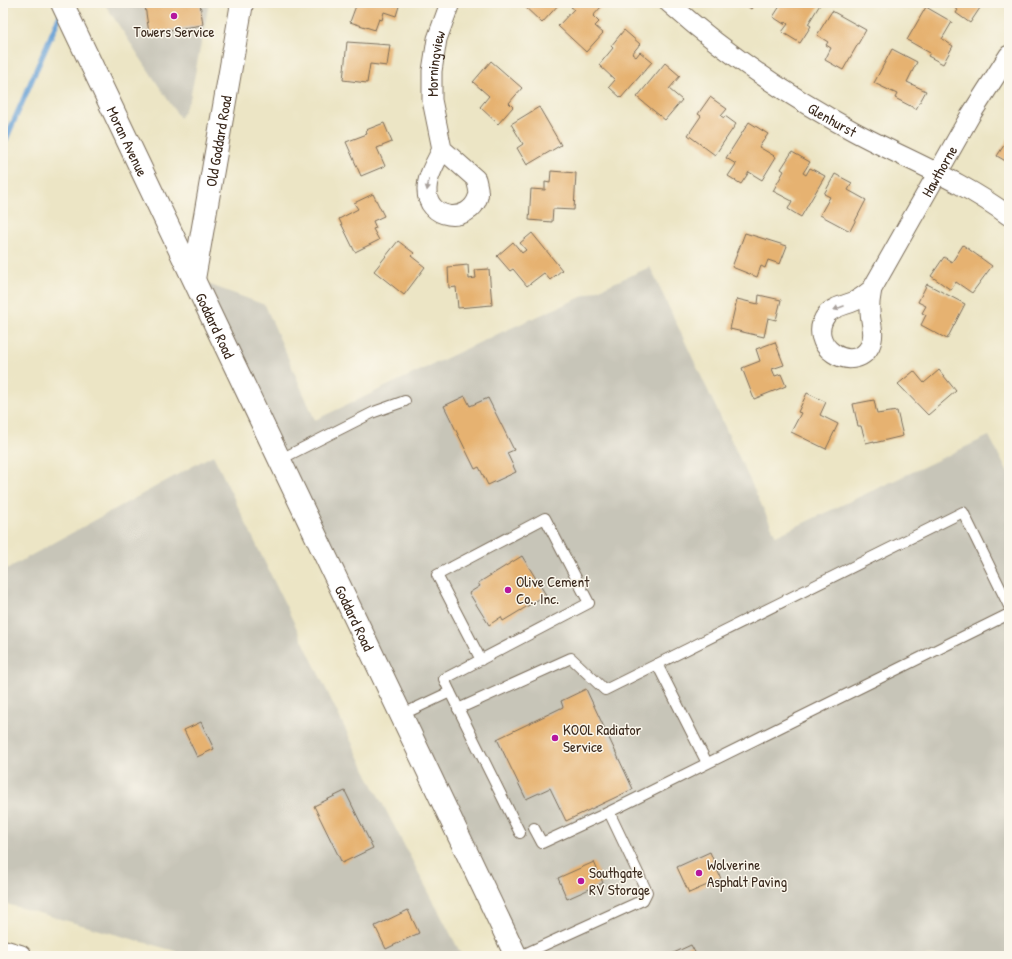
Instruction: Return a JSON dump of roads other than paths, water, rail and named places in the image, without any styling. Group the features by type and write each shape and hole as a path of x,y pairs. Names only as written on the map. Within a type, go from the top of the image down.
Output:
{"main road":[{"name":"Moran Avenue","path":"62,3 194,279"},
{"name":"Old Goddard Road","path":"194,279 242,3"},
{"name":"Goddard Road","path":"194,279 279,460 517,956"},
{"path":"3,951 20,956"}],"street":[{"name":"Morningview","path":"442,149 432,100 432,71 437,39 450,3"},
{"name":"Glenhurst","path":"669,3 729,52 765,78 855,132 938,174 1009,216"},
{"name":"Hawthorne","path":"872,289 970,116 1009,55"}],"lane":[{"path":"279,460 374,412 405,401"},
{"path":"458,709 571,658 605,690 963,512 1009,606"},
{"path":"481,660 437,575 545,518 589,603 481,660 444,678 520,833"},
{"path":"534,828 542,843 707,764 1009,614"},
{"path":"657,664 707,764"},
{"path":"401,715 450,692"},
{"path":"517,956 643,900 647,892 609,812"}],"waterway":[{"path":"3,146 61,13"}],"place":[{"name":"Towers Service","path":"174,16"},
{"name":"Olive Cement Co., Inc.","path":"508,590"},
{"name":"KOOL Radiator Service","path":"555,738"},
{"name":"Wolverine Asphalt Paving","path":"699,873"},
{"name":"Southgate RV Storage","path":"581,881"}]}
